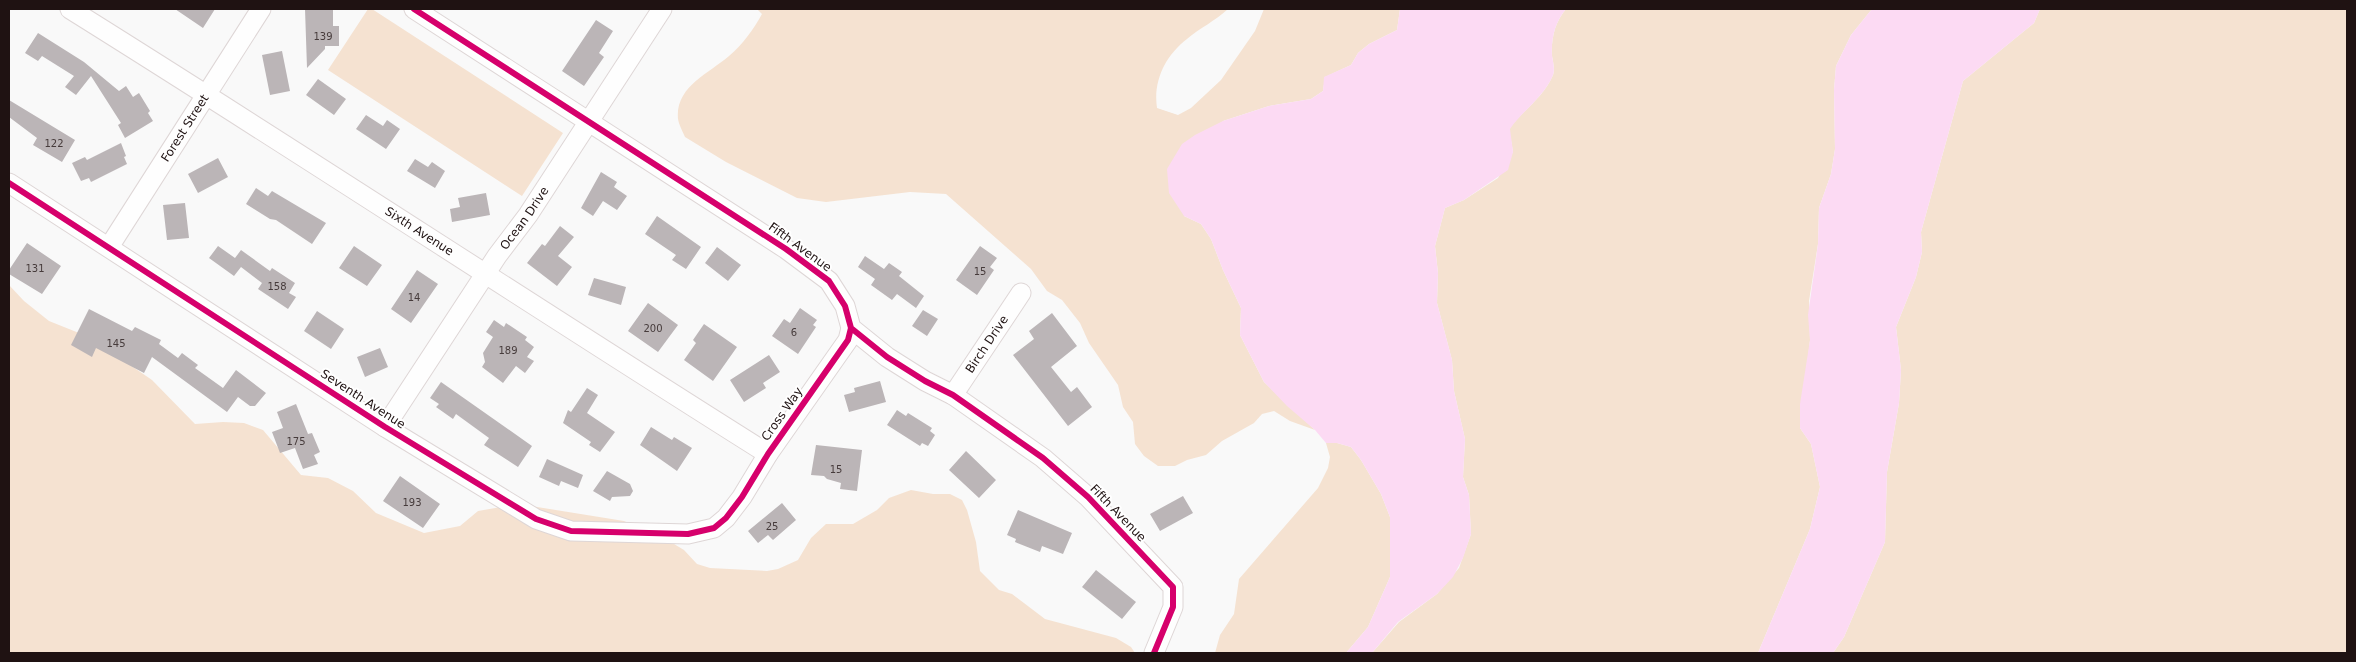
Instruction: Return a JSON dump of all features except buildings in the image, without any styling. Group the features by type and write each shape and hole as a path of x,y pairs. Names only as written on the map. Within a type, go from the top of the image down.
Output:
{"street":[{"name":"Sixth Avenue","path":"70,9 768,454"},
{"name":"Forest Street","path":"109,247 261,9"},
{"name":"Fifth Avenue","path":"414,9 812,268 829,282 839,295 849,318 851,328 887,357 924,381 953,395 1044,458 1088,497 1173,588 1172,608 1154,653"},
{"name":"Ocean Drive","path":"385,427 485,275 528,215 662,9"},
{"name":"Seventh Avenue","path":"9,183 385,427 536,519 571,531 688,534 714,528 731,512"},
{"name":"Birch Drive","path":"953,395 1021,293"},
{"name":"Cross Way","path":"731,512 768,454 848,340 851,328"}],"shaded area":[{"path":"368,9 372,9 563,133 522,196 328,70"},
{"path":"757,9 1228,9 1179,46 1172,53 1162,70 1157,88 1157,108 1178,115 1191,108 1221,80 1255,31 1264,9 1400,9 1397,30 1369,44 1358,53 1351,65 1325,77 1323,91 1311,99 1269,106 1223,121 1184,216 1201,224 1211,239 1241,308 1240,335 1264,382 1315,430 1290,421 1274,411 1262,414 1254,423 1222,441 1206,455 1187,460 1175,466 1158,466 1144,456 1135,444 1133,422 1123,407 1118,385 1089,343 1080,323 1062,300 1047,291 1031,269 946,194 910,192 826,202 797,198 726,162 685,137 678,119 678,108 682,98 694,82 729,56 743,42 762,14"},
{"path":"1400,9 1566,9 1556,25 1553,37 1553,75 1539,97 1510,129 1513,152 1508,170 1464,200 1445,208 1435,246 1438,273 1437,303 1452,360 1454,391 1465,439 1463,477 1469,495 1471,534 1463,558 1453,577 1437,594 1398,622 1372,653 1346,653 1368,627 1390,577 1390,517 1381,494 1351,447 1337,443 1326,443 1315,430 1287,406 1264,382 1240,335 1241,308 1211,239 1201,224 1184,216 1169,193 1167,169 1182,144 1223,121 1269,106 1311,99 1323,91 1324,77 1351,65 1358,53 1369,44 1397,30"},
{"path":"1566,9 1872,9 1851,35 1836,66 1834,90 1835,149 1831,174 1819,208 1818,244 1809,301 1810,340 1800,428 1811,444 1820,487 1810,529 1758,653 1372,653 1399,622 1437,594 1459,568 1471,534 1469,495 1463,477 1465,439 1454,391 1452,360 1437,303 1438,273 1435,246 1445,208 1464,200 1498,178 1513,152 1509,129 1539,97 1553,75 1553,37 1556,25"},
{"path":"1872,9 2040,9 2034,23 1963,81 1921,232 1922,252 1916,277 1896,327 1901,370 1899,403 1887,472 1885,542 1844,637 1833,653 1758,653 1810,529 1820,487 1811,444 1800,428 1800,404 1810,340 1808,315 1818,244 1819,208 1831,174 1835,149 1834,90 1836,66 1851,35"},
{"path":"2040,9 2347,9 2347,653 1833,653 1844,637 1885,542 1887,472 1899,403 1901,370 1896,327 1916,277 1922,252 1921,232 1963,81 2034,23"},
{"path":"9,285 24,301 49,321 89,337 152,380 195,424 244,423 263,430 301,475 328,478 353,491 376,513 424,533 460,526 478,511 501,507 531,506 624,521 669,541 684,550 697,564 710,568 767,571 778,569 798,560 811,538 826,524 853,524 877,510 889,498 911,490 933,494 950,494 962,500 967,510 976,542 980,571 999,590 1012,594 1045,619 1116,638 1131,647 1135,653 9,653"},
{"path":"1326,443 1337,443 1351,447 1381,494 1390,517 1390,577 1368,627 1346,653 1215,653 1220,635 1234,614 1239,579 1318,488 1328,468 1330,457"}],"cycle path":[{"path":"414,9 786,249 829,281 845,306 851,328 887,357 925,381 953,395 1043,458 1088,497 1173,587 1173,607 1154,653"},
{"path":"9,183 385,427 536,519 571,531 688,534 714,528 726,518 742,497 768,454 848,340 851,328"}]}
